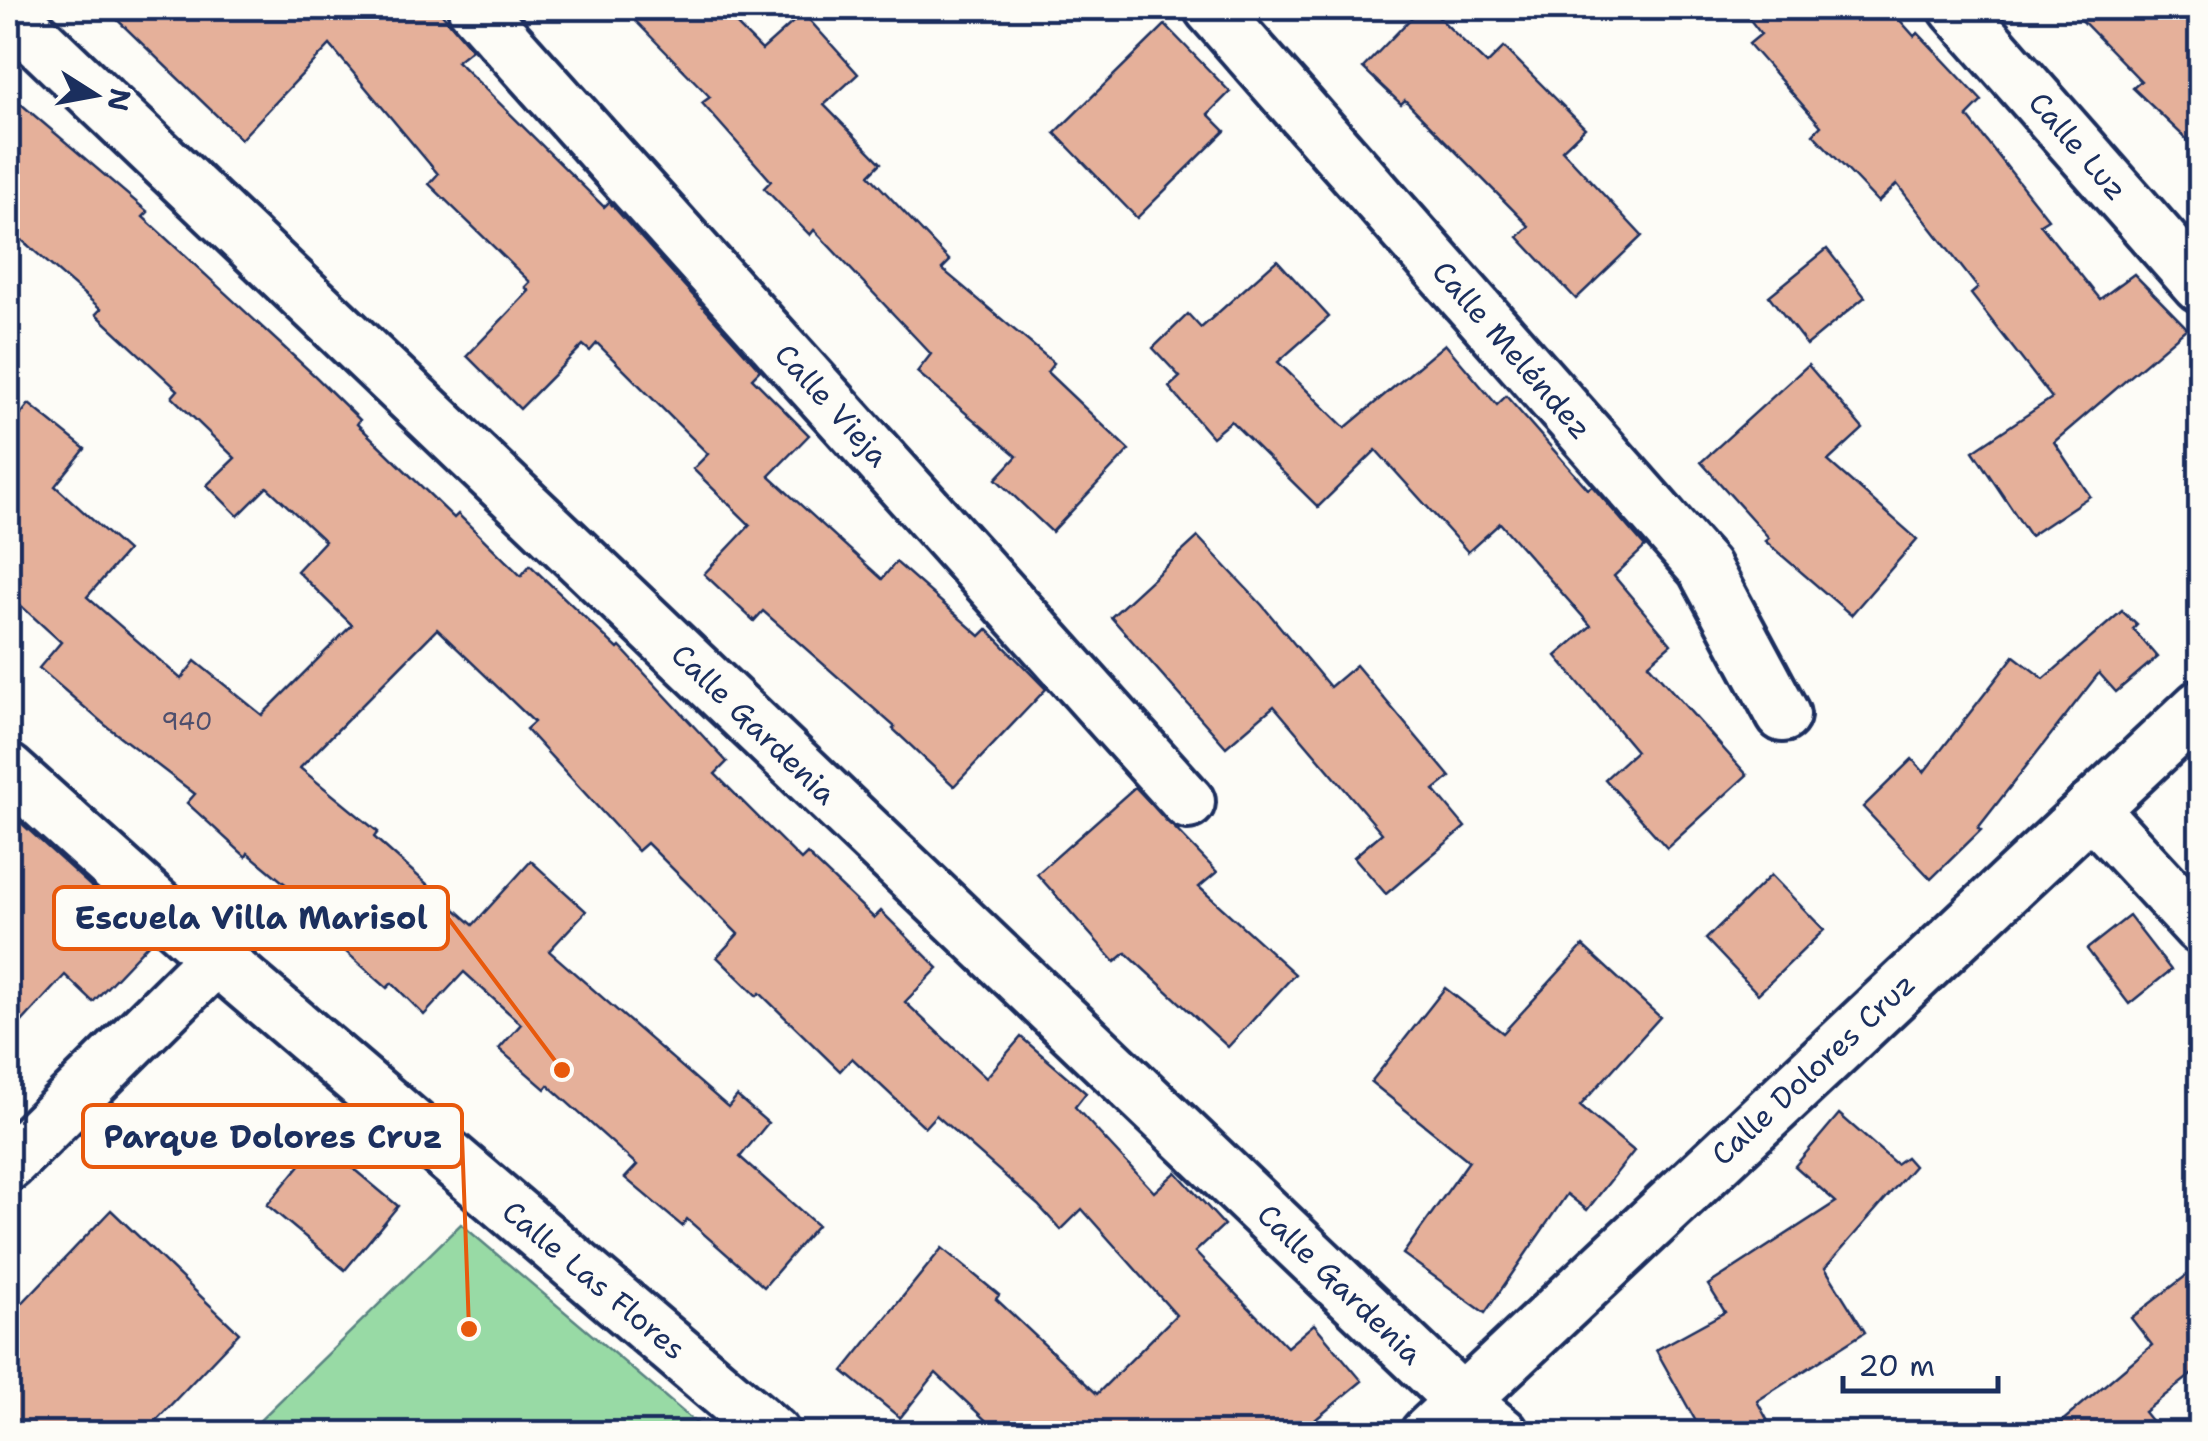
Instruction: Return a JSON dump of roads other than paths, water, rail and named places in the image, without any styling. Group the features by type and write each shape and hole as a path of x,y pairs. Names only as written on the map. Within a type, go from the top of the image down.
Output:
{"street":[{"name":"Calle Vieja","path":"475,8 1188,802"},
{"name":"Calle Meléndez","path":"1211,8 1704,568 1782,714"},
{"name":"Calle Luz","path":"1956,8 2200,285"},
{"name":"Calle Gardenia","path":"8,12 1444,1417 1502,1434"},
{"name":"Calle Dolores Cruz","path":"1444,1417 2200,707"},
{"name":"Calle Las Flores","path":"8,771 216,958 773,1434"},
{"path":"2090,809 2200,926"},
{"path":"8,1164 216,958"}],"place":[{"name":"Escuela Villa Marisol","path":"562,1070"},
{"name":"Parque Dolores Cruz","path":"469,1329"}]}
